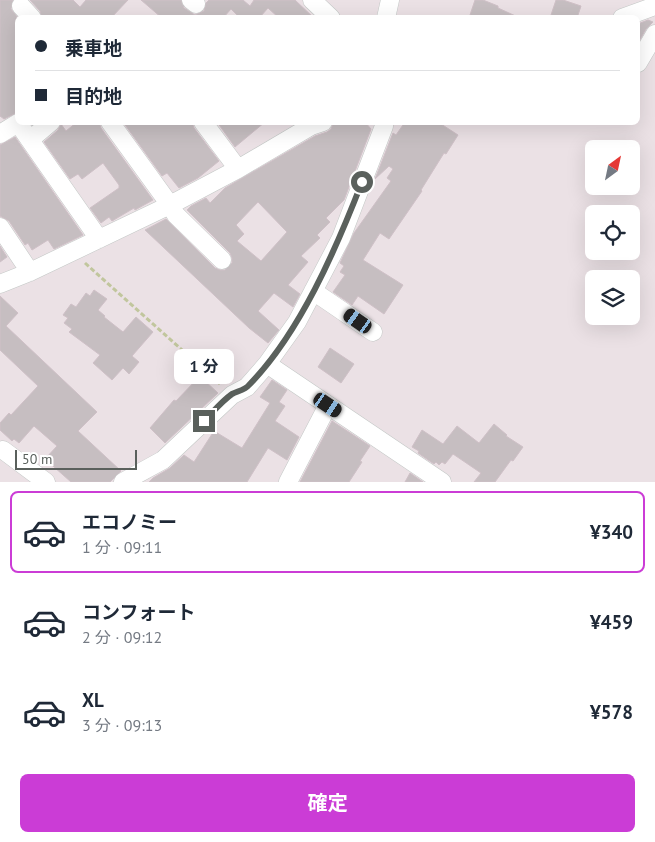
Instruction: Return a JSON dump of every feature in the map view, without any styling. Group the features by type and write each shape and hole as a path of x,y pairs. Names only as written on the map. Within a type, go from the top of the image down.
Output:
{"street":[{"path":"312,0 328,15"},
{"path":"387,15 390,0"},
{"path":"630,15 655,6"},
{"path":"640,60 655,34"},
{"path":"0,134 15,125"},
{"path":"20,125 99,239"},
{"path":"31,139 47,125"},
{"path":"112,125 176,214 222,260"},
{"path":"205,125 238,169"},
{"path":"0,284 30,272 170,205 238,169 312,125"},
{"path":"123,482 163,460 232,395 247,387 267,364 297,322 341,238 384,125"},
{"path":"0,227 30,272"},
{"path":"313,290 373,332"},
{"path":"267,364 442,482"},
{"path":"288,482 328,405"},
{"path":"3,450 21,473 46,482"}],"path":[{"path":"78,249 85,263 232,395"}],"building":[{"path":"0,0 13,0 11,9 16,15 15,114 4,119 0,116"},
{"path":"30,0 73,0 80,7 86,0 128,0 114,15 41,15"},
{"path":"141,0 181,0 184,8 195,15 158,15"},
{"path":"209,0 243,0 250,6 254,0 295,0 311,15 276,15 268,8 262,15 237,15 231,9 226,15 195,15 204,11"},
{"path":"475,0 483,0 513,15 470,15"},
{"path":"556,0 563,0 581,6 578,15 551,15"},
{"path":"648,20 653,22 640,40 640,23"},
{"path":"60,125 66,131 73,125 100,125 153,200 135,210 134,208 112,221 109,217 101,223 90,208 119,188 119,185 103,163 82,179 78,174 70,179 44,142 58,130"},
{"path":"125,125 193,125 219,161 198,178 179,188 167,173 162,176"},
{"path":"219,125 261,125 235,147"},
{"path":"333,125 368,125 371,129 344,200 326,218 330,222 317,235 320,238 301,256 308,262 288,285 300,294 293,307 274,293 258,311 279,330 268,343 249,328 145,230 166,219 215,268 225,270 232,263 230,253 187,210 206,198 210,203 225,188 315,136 331,129","holes":["258,202 287,232 261,261 237,241 244,234 236,225"]},
{"path":"403,125 443,125 458,135 446,154 444,153 422,191 389,239 380,233 363,260 403,285 384,314 358,296 352,305 333,292 345,275 340,272 344,266 340,263 354,233 391,181 387,178 393,169 389,166 375,179 393,133 396,135"},
{"path":"15,137 83,235 54,249 48,240 32,250 28,243 25,245 9,221 0,216 0,145"},
{"path":"0,246 7,257 0,262"},
{"path":"94,290 107,299 98,310 123,332 136,317 153,332 132,356 139,362 129,374 123,368 112,380 93,363 100,355 69,332 72,329 64,323 68,318 63,315 71,304 76,307 86,293 90,296"},
{"path":"0,296 18,313 6,326 97,412 78,431 121,471 110,482 71,482 45,459 57,446 34,426 19,443 14,439 12,441 0,430 0,423 9,413 11,415 38,386 0,350"},
{"path":"330,348 354,364 341,383 318,367"},
{"path":"197,379 201,383 204,380 218,393 165,443 150,428 174,400 176,401"},
{"path":"272,380 287,390 279,402 285,406 275,421 299,437 287,460 268,448 247,482 149,482 170,468 184,455 194,462 214,431 242,448 270,403 260,397"},
{"path":"332,421 370,446 360,461 362,462 349,482 300,482"},
{"path":"494,424 506,436 523,447 495,482 474,482 481,473 453,454 445,464 442,462 439,465 436,462 434,464 412,447 422,430 443,444 457,426 479,443"},
{"path":"410,473 423,482 405,482"}],"route":[{"path":"204,421 232,395 247,387 267,364 297,322 341,238 362,182"}]}
